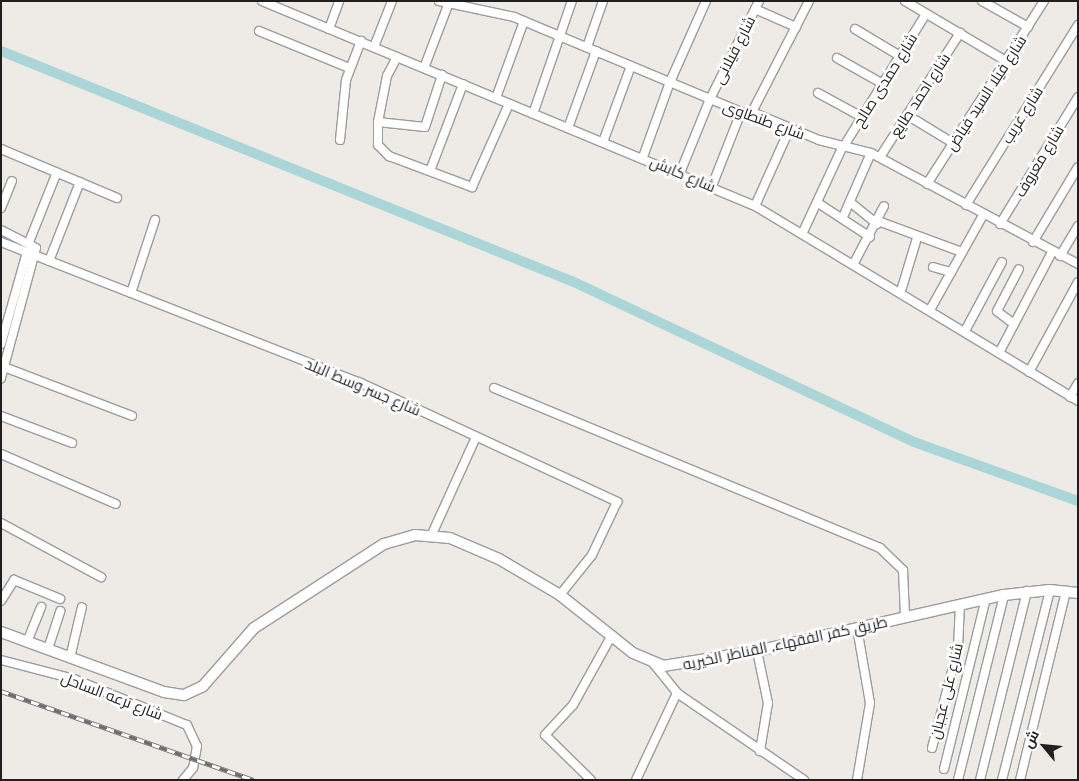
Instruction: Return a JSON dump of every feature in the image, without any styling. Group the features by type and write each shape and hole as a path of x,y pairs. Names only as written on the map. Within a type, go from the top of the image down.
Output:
{"street":[{"name":"شارع كابش","path":"262,1 533,114 643,157 755,206 803,232 901,291 1078,402"},
{"path":"287,10 288,1"},
{"path":"329,29 339,1"},
{"path":"374,47 392,1"},
{"name":"شارع طنطاوى","path":"440,1 448,5 524,21 741,112 752,112 790,128 871,153 1033,242 1078,264"},
{"path":"533,114 572,1"},
{"path":"587,47 603,1"},
{"path":"643,157 670,82 706,1"},
{"path":"752,112 809,1"},
{"path":"905,1 1006,61"},
{"path":"982,1 1028,27"},
{"name":"شارع فيلا السيد فياض","path":"927,184 1044,1"},
{"path":"424,68 448,5"},
{"path":"757,5 796,27"},
{"name":"شارع فيلانى","path":"680,173 710,99 757,5"},
{"name":"شارع حمدى صالح","path":"803,232 844,146 926,14"},
{"path":"496,98 524,21"},
{"name":"شارع غريب","path":"966,205 1078,25"},
{"path":"855,29 900,56"},
{"path":"259,31 349,68"},
{"name":"شارع احمد طايع","path":"880,157 960,34"},
{"path":"340,140 349,68 361,41"},
{"path":"568,128 596,51"},
{"path":"397,57 387,76 378,122 378,145 382,152 472,187 509,104"},
{"path":"837,58 883,84"},
{"path":"603,142 631,66"},
{"path":"378,122 425,127 442,75"},
{"path":"430,171 463,84"},
{"path":"818,93 862,117"},
{"name":"شارع معروف","path":"1000,224 1078,97"},
{"path":"712,186 741,112"},
{"path":"907,115 953,143"},
{"path":"755,206 790,128"},
{"path":"1,148 117,198"},
{"path":"843,216 871,153"},
{"path":"1033,242 1078,167"},
{"path":"29,242 57,172"},
{"path":"1,208 12,181"},
{"path":"49,260 80,182"},
{"path":"850,202 877,223 962,252"},
{"path":"818,203 843,216 870,237"},
{"path":"854,263 870,237 884,206"},
{"path":"930,310 983,215"},
{"path":"131,293 155,220"},
{"path":"1060,256 1078,226"},
{"path":"1,230 36,246 30,253 1,344"},
{"path":"901,291 917,238"},
{"name":"شارع جسر وسط البلد","path":"1,242 359,382 618,504 592,555 560,595"},
{"path":"999,353 1052,252"},
{"path":"1,378 30,253"},
{"path":"965,331 1002,262"},
{"path":"933,267 951,272"},
{"path":"1014,324 997,311 1019,269"},
{"path":"1029,372 1078,282"},
{"path":"4,367 132,416"},
{"path":"1070,397 1078,383"},
{"path":"494,388 880,548 904,570 905,616"},
{"path":"1,416 72,443"},
{"path":"432,534 476,437"},
{"path":"1,454 116,504"},
{"path":"1,523 101,577"},
{"path":"1,632 164,692 184,695 203,686 254,628 384,544 432,534 500,559 560,595 653,664 677,693 804,780"},
{"path":"1,601 8,583 14,580 60,599"},
{"path":"1002,780 1050,590"},
{"name":"طريق كفر الفقهاء, القناطر الخيريه","path":"653,664 685,666 1004,594 1050,590 1078,593"},
{"path":"980,780 1027,591"},
{"path":"1020,780 1066,591"},
{"path":"958,780 1004,594"},
{"path":"944,769 986,598"},
{"name":"شارع على عجبان","path":"932,748 958,648 960,604"},
{"path":"70,658 82,606"},
{"path":"27,642 41,607"},
{"path":"48,649 60,611"},
{"path":"857,780 870,703 858,628"},
{"path":"591,780 546,735 573,705 612,635"},
{"path":"757,651 768,703 760,751"},
{"name":"شارع ترعه الساحل","path":"1,660 74,679 187,725 195,735 196,758 183,780"},
{"path":"636,780 677,693"}],"waterway":[{"path":"1,51 576,283 914,442 1078,501"}],"railway":[{"path":"1,691 254,780"}]}
